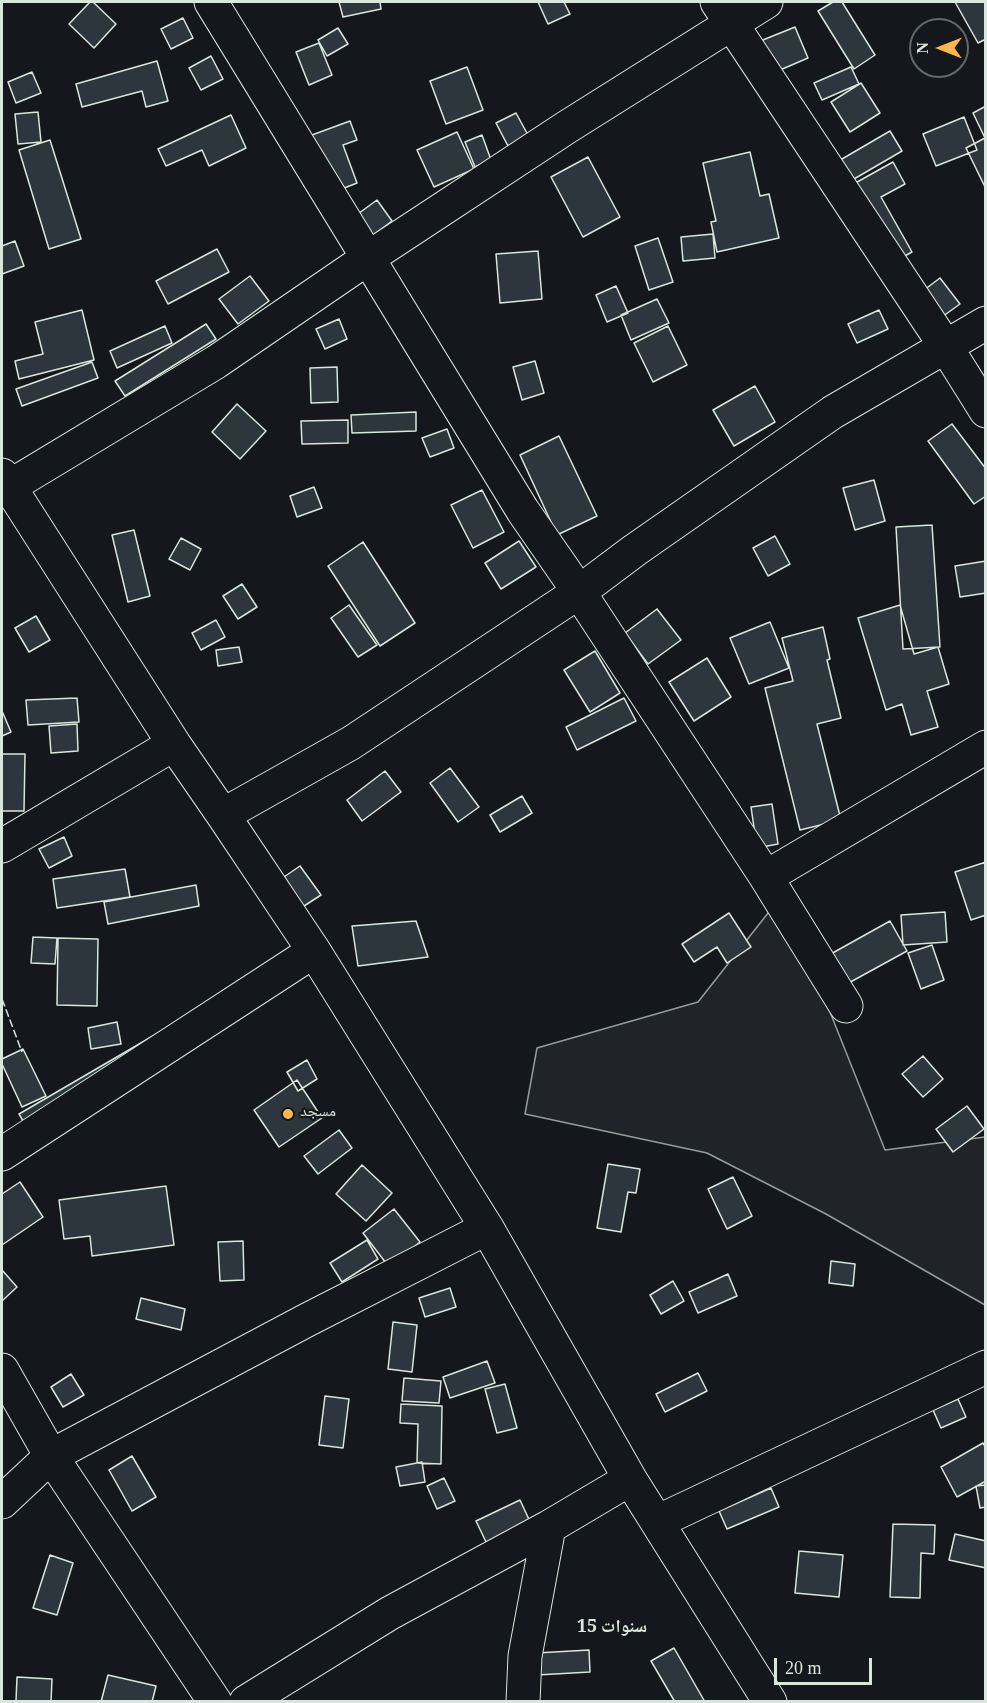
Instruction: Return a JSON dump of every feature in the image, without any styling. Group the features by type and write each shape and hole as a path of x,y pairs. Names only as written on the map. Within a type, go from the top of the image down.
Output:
{"street":[{"path":"211,2 523,511 579,592 766,877 846,1006"},
{"path":"766,2 724,13 567,127 368,258 216,362 4,484 174,744 314,951 487,1227 630,1479 770,1701"},
{"path":"724,13 986,411"},
{"path":"223,815 351,743 579,592 832,412 986,323"},
{"path":"2,846 174,744"},
{"path":"766,877 986,747"},
{"path":"2,1154 314,951"},
{"path":"2,1502 51,1456 487,1227"},
{"path":"657,1522 986,1367"},
{"path":"2,1370 51,1456 214,1701"},
{"path":"246,1701 390,1613 549,1527 630,1479"},
{"path":"523,1701 525,1656 549,1527"}],"shaded area":[{"path":"783,894 885,1150 985,1137 985,1305 826,1214 707,1153 525,1114 537,1048 698,1002"}],"building":[{"path":"90,2 93,2 116,24 94,48 69,24"},
{"path":"339,2 380,2 381,9 343,17"},
{"path":"538,2 564,2 570,14 548,24"},
{"path":"833,2 842,2 875,55 854,69 818,11"},
{"path":"955,2 986,2 986,39 978,43 969,27 969,18 964,18"},
{"path":"183,18 193,38 171,49 161,29"},
{"path":"795,27 808,58 766,76 753,44"},
{"path":"338,28 348,44 327,56 318,40"},
{"path":"319,43 332,75 309,85 296,52"},
{"path":"211,56 223,79 201,90 189,68"},
{"path":"157,61 168,101 146,107 142,91 82,107 76,84"},
{"path":"467,67 483,110 446,124 430,81"},
{"path":"851,67 859,84 822,100 814,83"},
{"path":"32,72 41,93 16,103 8,82"},
{"path":"861,83 880,113 850,132 831,102"},
{"path":"986,106 986,189 966,148 985,138 973,113"},
{"path":"38,112 41,142 18,144 15,114"},
{"path":"516,113 528,135 508,146 496,123"},
{"path":"231,115 246,148 209,166 202,150 166,166 158,149"},
{"path":"964,117 977,150 936,166 923,134"},
{"path":"350,121 357,140 343,145 357,183 334,192 312,135"},
{"path":"890,131 902,151 842,186 830,166"},
{"path":"457,132 474,169 434,187 417,150"},
{"path":"482,135 491,160 475,167 465,142"},
{"path":"50,140 81,239 49,249 19,150"},
{"path":"750,152 760,196 769,194 779,238 717,252 711,222 716,221 703,163"},
{"path":"588,157 620,217 583,237 551,177"},
{"path":"893,162 905,184 881,197 912,252 894,262 850,186"},
{"path":"377,200 392,221 367,240 351,219"},
{"path":"713,234 715,258 683,261 681,237"},
{"path":"658,238 673,282 649,290 635,246"},
{"path":"15,241 24,266 2,274 2,246"},
{"path":"217,249 229,272 168,304 156,281"},
{"path":"538,251 542,299 500,303 496,254"},
{"path":"250,276 269,301 238,324 219,299"},
{"path":"940,278 960,304 935,322 916,296"},
{"path":"616,286 628,313 607,322 596,295"},
{"path":"657,299 669,323 631,340 621,315"},
{"path":"82,310 94,360 19,379 15,361 43,354 35,322"},
{"path":"879,310 888,329 857,343 848,324"},
{"path":"339,319 347,339 325,349 316,329"},
{"path":"206,324 216,339 125,396 115,381"},
{"path":"165,326 172,343 117,368 110,351"},
{"path":"668,326 687,365 653,382 634,343"},
{"path":"535,361 544,393 522,400 513,367"},
{"path":"92,362 98,378 22,406 16,389"},
{"path":"337,367 338,402 311,403 310,368"},
{"path":"755,386 775,422 734,446 713,410"},
{"path":"237,404 266,431 240,459 212,432"},
{"path":"416,412 416,431 352,433 351,415"},
{"path":"348,420 348,443 302,444 301,421"},
{"path":"952,424 986,469 986,496 974,504 928,441"},
{"path":"447,429 454,448 430,457 422,438"},
{"path":"559,436 597,516 557,535 520,455"},
{"path":"874,480 885,521 855,530 843,488"},
{"path":"314,487 322,508 297,517 290,496"},
{"path":"482,490 504,532 473,548 451,505"},
{"path":"932,525 940,647 903,649 896,527"},
{"path":"134,530 150,596 128,602 112,535"},
{"path":"775,536 790,564 768,576 753,548"},
{"path":"181,538 201,549 190,570 169,559"},
{"path":"519,541 536,567 501,589 485,563"},
{"path":"363,542 415,623 380,646 328,566"},
{"path":"986,561 986,593 960,597 955,566"},
{"path":"242,584 257,607 238,619 223,596"},
{"path":"349,605 377,645 358,657 331,618"},
{"path":"900,605 914,654 938,647 949,684 927,691 938,727 911,735 902,704 886,710 858,618"},
{"path":"657,609 681,640 648,664 625,633"},
{"path":"36,616 50,640 29,652 15,628"},
{"path":"216,620 225,637 201,650 192,633"},
{"path":"770,622 789,668 749,684 730,638"},
{"path":"823,627 830,659 827,660 841,718 817,724 841,820 800,830 765,688 793,681 782,638"},
{"path":"239,647 242,662 218,666 216,650"},
{"path":"595,651 620,693 590,712 564,670"},
{"path":"707,658 731,697 694,721 669,682"},
{"path":"77,698 79,722 28,725 26,700"},
{"path":"624,698 636,721 577,750 566,727"},
{"path":"2,711 11,732 2,736"},
{"path":"77,724 78,751 51,753 49,726"},
{"path":"2,754 25,754 24,811 2,811"},
{"path":"450,768 479,807 458,822 430,783"},
{"path":"385,771 401,792 362,821 347,800"},
{"path":"522,796 532,813 500,832 490,815"},
{"path":"772,804 778,844 757,848 751,807"},
{"path":"64,837 72,856 49,868 39,849"},
{"path":"986,862 986,915 971,920 955,872"},
{"path":"300,866 321,895 301,908 281,879"},
{"path":"125,869 130,897 57,908 53,879"},
{"path":"196,885 199,906 108,924 104,902"},
{"path":"945,912 947,942 903,945 901,915"},
{"path":"729,913 751,947 727,963 717,947 694,962 682,944"},
{"path":"416,921 428,957 358,966 352,926"},
{"path":"890,921 907,951 845,985 829,955"},
{"path":"33,937 57,938 55,964 31,963"},
{"path":"58,938 98,939 97,1006 57,1005"},
{"path":"932,945 944,980 921,989 908,953"},
{"path":"182,1019 29,1131 19,1114"},
{"path":"117,1022 121,1044 91,1049 88,1028"},
{"path":"23,1049 46,1096 22,1107 2,1064 2,1059"},
{"path":"923,1056 943,1079 923,1097 902,1074"},
{"path":"307,1060 317,1079 298,1091 287,1072"},
{"name":"مسجد","path":"297,1080 322,1118 279,1147 254,1110"},
{"path":"967,1106 984,1129 953,1152 936,1129"},
{"path":"339,1130 352,1148 318,1174 304,1156"},
{"path":"608,1164 640,1169 636,1193 628,1192 621,1232 597,1228"},
{"path":"362,1165 392,1193 366,1221 336,1194"},
{"path":"733,1177 752,1216 727,1229 708,1189"},
{"path":"20,1182 43,1217 2,1245 2,1194"},
{"path":"166,1186 174,1245 92,1256 90,1236 64,1239 59,1200"},
{"path":"394,1209 420,1242 389,1267 363,1233"},
{"path":"367,1240 378,1259 342,1282 330,1263"},
{"path":"243,1241 244,1280 220,1281 218,1242"},
{"path":"831,1261 855,1264 853,1286 829,1283"},
{"path":"2,1270 17,1287 2,1301"},
{"path":"728,1274 737,1296 698,1313 689,1292"},
{"path":"673,1281 684,1301 661,1314 650,1295"},
{"path":"450,1288 456,1307 425,1317 419,1298"},
{"path":"141,1298 185,1309 181,1330 136,1319"},
{"path":"393,1322 417,1325 412,1372 388,1369"},
{"path":"487,1361 495,1383 450,1398 443,1377"},
{"path":"698,1373 707,1391 665,1412 656,1394"},
{"path":"71,1374 84,1395 63,1407 51,1387"},
{"path":"404,1378 441,1381 439,1403 402,1401"},
{"path":"505,1384 517,1428 497,1433 485,1389"},
{"path":"325,1396 349,1399 343,1448 319,1445"},
{"path":"958,1399 966,1417 941,1428 933,1410"},
{"path":"401,1404 442,1406 441,1464 417,1463 418,1424 400,1423"},
{"path":"983,1443 986,1448 986,1481 957,1497 941,1467"},
{"path":"132,1456 156,1497 132,1511 109,1470"},
{"path":"422,1462 425,1482 400,1486 396,1467"},
{"path":"444,1478 455,1501 437,1509 427,1486"},
{"path":"986,1485 986,1507 980,1508 976,1486"},
{"path":"771,1488 779,1507 727,1529 719,1511"},
{"path":"520,1500 532,1526 488,1546 476,1521"},
{"path":"893,1524 935,1525 934,1554 921,1553 920,1598 890,1597"},
{"path":"955,1534 986,1541 986,1568 949,1560"},
{"path":"799,1551 843,1555 839,1597 795,1593"},
{"path":"50,1555 73,1563 57,1615 33,1608"},
{"path":"674,1648 705,1702 675,1702 651,1661"},
{"path":"589,1650 590,1672 537,1675 536,1653"},
{"path":"108,1675 156,1686 152,1702 101,1702"},
{"path":"17,1677 52,1679 51,1702 16,1701"}],"fence":[{"path":"2,999 22,1052"}],"place":[{"name":"مسجد","path":"288,1114"}],"district":[{"name":"15 سنوات","path":"612,1630"}]}
